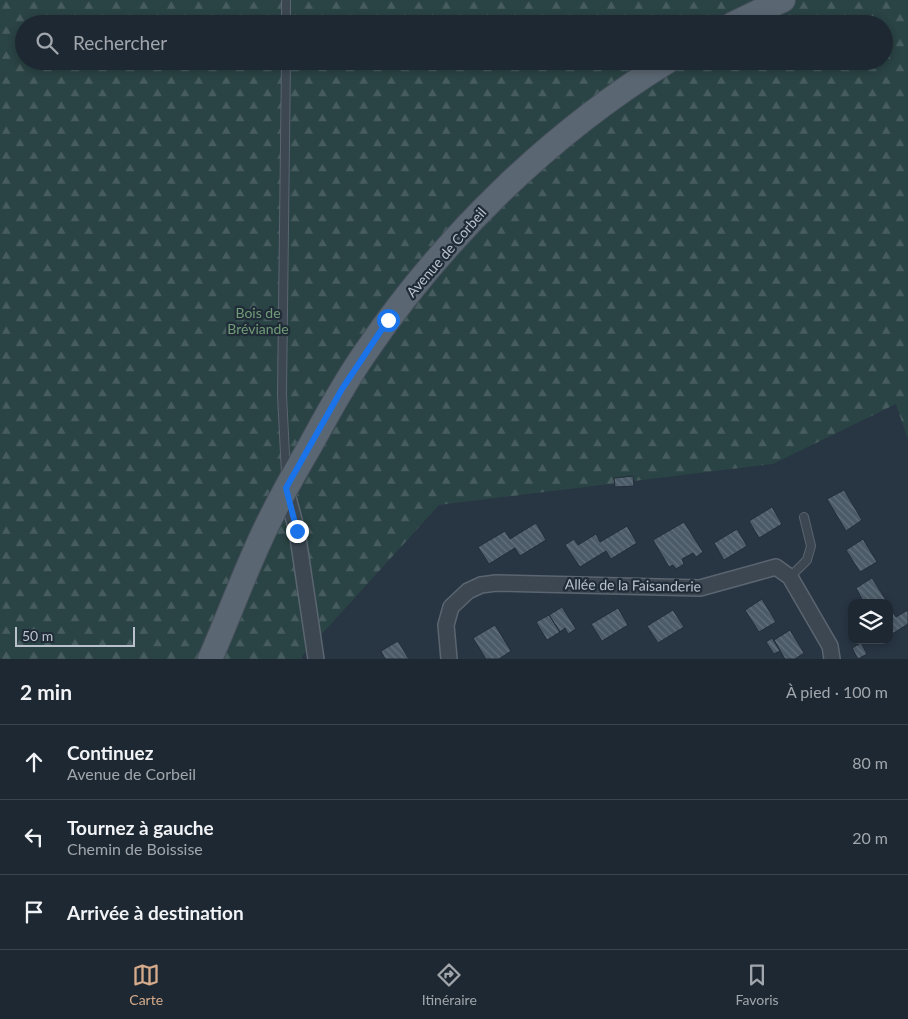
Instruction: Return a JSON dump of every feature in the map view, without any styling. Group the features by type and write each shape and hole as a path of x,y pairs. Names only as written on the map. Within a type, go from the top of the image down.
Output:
{"main road":[{"path":"752,15 783,0"},
{"name":"Avenue de Corbeil","path":"210,659 253,555 286,489 342,389 364,354 425,273 492,199 565,135 610,100 655,70"}],"street":[{"path":"286,489 297,531 316,659"},
{"name":"Allée de la Faisanderie","path":"449,659 446,625 451,606 468,591 481,584 700,588 776,566 790,576"},
{"path":"790,576 830,646 832,659"}],"lane":[{"path":"286,0 286,15"},
{"path":"286,70 282,395 286,489"},
{"path":"790,576 807,560 811,546 804,517"}],"green space":[{"name":"Bois de Bréviande","path":"0,0 908,0 908,440 896,404 773,464 439,505 302,656 302,659 0,659"}],"building":[{"path":"633,476 634,486 615,487 614,478"},
{"path":"844,490 862,520 846,531 827,499"},
{"path":"772,507 782,524 759,538 749,521"},
{"path":"684,522 703,552 696,557 693,553 682,559 684,564 676,569 673,565 669,567 653,540"},
{"path":"536,523 546,540 520,556 515,548 489,564 478,547 505,531 510,539"},
{"path":"627,526 637,543 611,559 606,551 580,567 565,545 574,539 578,545 596,534 600,542"},
{"path":"737,529 747,546 724,560 714,543"},
{"path":"863,539 877,562 860,572 846,550"},
{"path":"872,578 885,599 862,599 856,588"},
{"path":"762,599 776,622 759,632 745,610"},
{"path":"562,607 576,629 568,634 565,628 560,632 549,615"},
{"path":"618,608 628,625 602,641 591,624"},
{"path":"673,610 684,627 658,643 647,626"},
{"path":"908,610 908,624 893,633 893,612 896,617"},
{"path":"549,615 560,632 547,640 536,622"},
{"path":"495,625 511,651 499,659 486,659 473,638"},
{"path":"790,630 804,653 795,659 785,659 774,640"},
{"path":"772,638 780,651 774,654 766,642"},
{"path":"398,641 409,659 385,659 381,651"},
{"path":"862,644 867,654 858,659 852,648"}],"route":[{"path":"297,531 286,488 342,389 388,320"}]}
